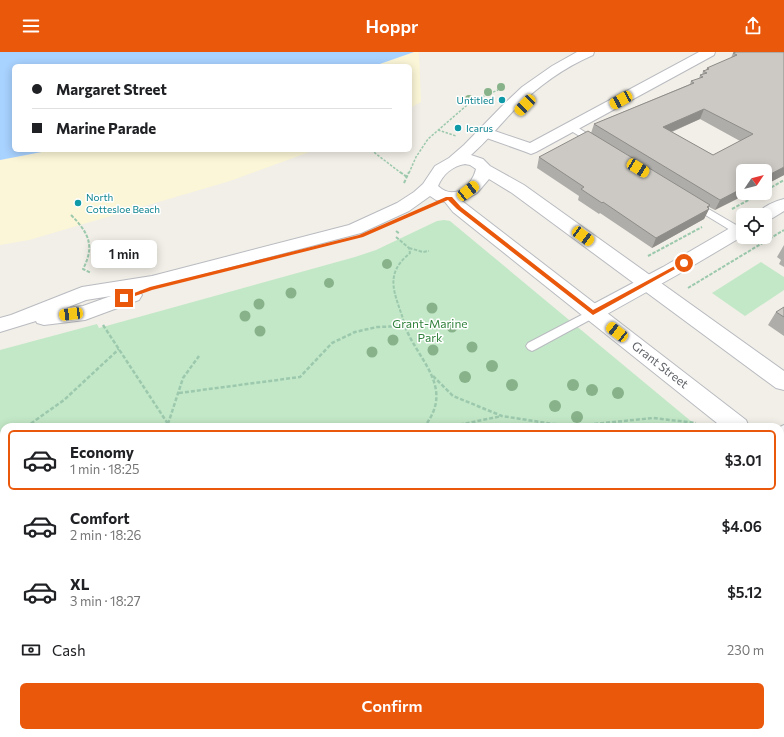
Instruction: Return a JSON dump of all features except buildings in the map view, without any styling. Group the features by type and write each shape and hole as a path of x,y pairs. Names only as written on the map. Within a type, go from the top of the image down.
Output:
{"street":[{"path":"8,323 85,313 150,288 361,236 449,198 461,195 475,186 484,175 488,151 509,107 530,88 571,59 588,52"},
{"path":"455,161 475,161 488,151 535,95 582,63 602,52"},
{"path":"8,323 82,294 152,282 355,229 403,207 420,196 430,186 432,179 440,171 471,149 488,151 530,149 709,52"},
{"path":"488,151 518,189 784,382"},
{"name":"Grant Street","path":"430,186 439,195 449,198 459,208 733,423"},
{"path":"772,212 784,204"},
{"path":"593,313 736,233"}],"lane":[{"path":"571,127 604,148"},
{"path":"684,197 736,227"},
{"path":"532,346 593,313"}],"path":[{"path":"403,186 416,157 428,139 437,130 475,100 504,88"},
{"path":"374,152 407,177"},
{"path":"772,187 784,180"},
{"path":"71,215 81,224 91,254 81,272"},
{"path":"686,289 784,230"},
{"path":"396,231 400,234"},
{"path":"396,236 409,248 423,252 428,251"},
{"path":"409,248 410,253 404,258 393,274 394,290 405,326 433,376 454,396 502,416 547,423"},
{"path":"83,269 96,275"},
{"path":"100,320 167,423"},
{"path":"179,394 300,377 332,343 355,332 376,327 405,326"},
{"path":"32,423 64,400 119,349"},
{"path":"170,423 183,378 199,356"},
{"path":"427,423 432,417 436,402 436,388 433,376"},
{"path":"468,423 502,416"},
{"path":"604,423 653,418 699,423"}],"green space":[{"name":"Grant-Marine Park","path":"437,221 450,221 693,423 0,423 0,350 97,324 99,328 355,257 376,250"},
{"path":"761,262 784,277 784,290 745,316 712,293"}],"sand":[{"path":"414,52 419,52 421,102 412,107 412,64 380,64"},
{"name":"North Cottesloe Beach","path":"42,152 310,152 230,181 29,240 0,245 0,160"}],"water":[{"path":"0,52 414,52 380,64 12,64 12,152 42,152 0,160"}],"place":[{"name":"Untitled","path":"502,100"},
{"name":"Icarus","path":"458,128"},
{"name":"North Cottesloe Beach","path":"78,203"}],"route":[{"path":"124,298 150,288 361,236 390,225 448,198 450,198 459,208 593,313 684,263"}]}
